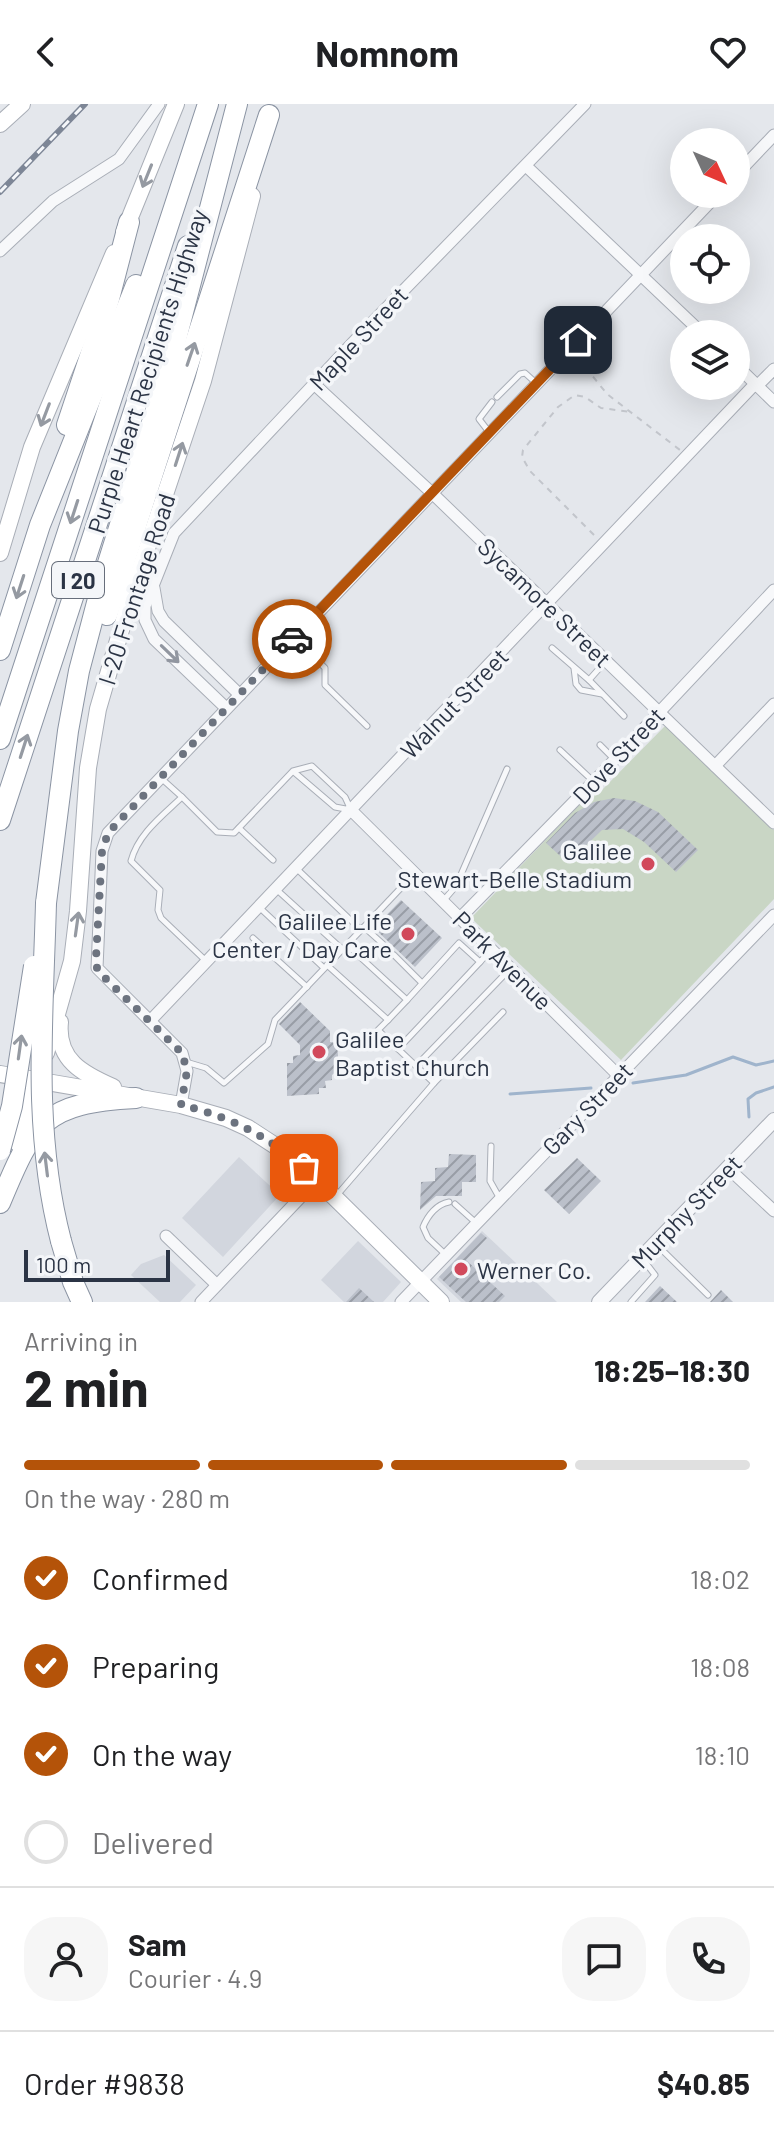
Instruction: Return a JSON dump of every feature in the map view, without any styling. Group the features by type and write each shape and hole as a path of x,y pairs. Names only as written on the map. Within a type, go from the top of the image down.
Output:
{"highway":[{"name":"Purple Heart Recipients Highway","path":"0,739 208,104"},
{"path":"0,1150 12,1106 30,982 46,903 73,701 93,617 167,374 236,104"},
{"name":"Purple Heart Recipients Highway","path":"0,820 236,104"},
{"path":"63,777 92,661 270,110"},
{"path":"40,525 198,133"},
{"path":"0,650 109,299 129,222"},
{"path":"46,903 41,1035 42,1124 49,1187 61,1241 82,1302"},
{"path":"4,1194 38,1081"},
{"path":"4,1194 25,1147 38,1127 50,1117 81,1103 136,1098"}],"main road":[{"path":"0,112 7,104"},
{"path":"0,124 22,104"},
{"path":"0,553 38,433 176,104"},
{"name":"I-20 Frontage Road","path":"38,1081 68,974 78,911 88,768 98,709 218,331 270,110"},
{"path":"68,974 59,1036 66,1056 84,1074 136,1098"},
{"path":"0,1074 181,1105 215,1114 248,1128 291,1156 441,1302"}],"street":[{"path":"0,251 53,201 119,159 159,104"},
{"name":"Maple Street","path":"154,588 174,533 585,104"},
{"path":"750,160 774,135"},
{"path":"526,166 688,320"},
{"path":"181,1105 187,1071 179,1048 97,968 104,841 111,829 705,208"},
{"name":"Walnut Street","path":"150,1021 774,369"},
{"path":"750,379 774,402"},
{"name":"Sycamore Street","path":"314,384 432,493 774,823"},
{"path":"154,588 158,611 164,621 240,695"},
{"path":"154,588 145,606 145,620 150,633 226,708"},
{"name":"Dove Street","path":"460,918 594,782 774,590"},
{"path":"715,766 774,704"},
{"name":"Park Avenue","path":"352,811 619,1076"},
{"name":"Gary Street","path":"401,1302 774,915"},
{"name":"Murphy Street","path":"599,1302 774,1120"},
{"path":"728,1168 774,1211"},
{"path":"201,1302 317,1180"},
{"path":"166,1236 217,1285"}],"lane":[{"path":"490,432 479,419 494,400 520,374 525,373 536,384"},
{"path":"295,637 325,668 325,685 367,726"},
{"path":"552,648 624,716"},
{"path":"589,680 606,661"},
{"path":"574,667 576,684 581,690 603,694"},
{"path":"600,745 615,759"},
{"path":"560,750 594,782"},
{"name":"Park Avenue","path":"293,771 312,766 345,797 352,811"},
{"path":"444,900 456,886 507,769"},
{"path":"160,777 217,832 234,833 293,771"},
{"name":"Park Avenue","path":"293,771 335,807 352,811"},
{"path":"182,797 152,825 134,849 131,861 160,890 158,910 161,918 207,961"},
{"path":"239,828 273,860"},
{"path":"296,869 383,944"},
{"path":"186,1062 206,1068 224,1083 268,1044 275,1020 415,873"},
{"path":"276,889 407,1000"},
{"path":"259,907 388,1020"},
{"path":"253,938 307,987"},
{"path":"434,1083 378,1030 459,943 480,962"},
{"path":"398,1049 491,950"},
{"path":"394,955 422,983"},
{"path":"416,1066 511,969"},
{"path":"335,1198 434,1083 503,1012"},
{"path":"491,1146 490,1181 500,1198"},
{"path":"445,1254 428,1238 423,1227 431,1213 444,1202 452,1203 476,1223"},
{"path":"655,1243 708,1295"},
{"path":"631,1302 655,1275 642,1257"}],"path":[{"path":"578,357 607,394 681,451"},
{"path":"598,539 524,464 523,450 558,407 575,395 585,397 601,408 631,412"}],"shaded area":[{"path":"239,1157 280,1195 223,1257 182,1218"},
{"path":"482,1231 557,1302 461,1302 437,1279"},
{"path":"358,1241 401,1282 383,1302 344,1302 321,1280"},
{"path":"164,1255 196,1285 180,1302 160,1302 131,1275 141,1264"}],"green space":[{"name":"Galilee Stewart-Belle Stadium","path":"666,725 774,830 774,899 621,1060 471,918 584,800 601,791"}],"building":[{"path":"614,798 635,801 658,812 698,850 676,872 644,842 623,829 602,830 568,863 546,843 575,813 594,802"},
{"name":"Galilee Life Center / Day Care","path":"401,900 442,938 415,967 374,928"},
{"name":"Galilee Baptist Church","path":"300,1002 330,1031 330,1042 337,1043 339,1069 332,1075 332,1080 325,1081 326,1088 319,1088 319,1094 287,1096 287,1063 293,1063 293,1056 300,1055 300,1045 279,1024"},
{"path":"449,1154 476,1155 476,1182 462,1182 462,1196 436,1196 420,1210 421,1182 435,1181 435,1168 448,1167"},
{"path":"577,1158 601,1181 569,1214 544,1190"},
{"name":"Werner Co.","path":"481,1233 487,1238 466,1260 505,1296 499,1302 466,1302 439,1277"},
{"path":"660,1286 677,1302 645,1302"},
{"path":"359,1288 374,1302 346,1302"},
{"path":"721,1290 733,1302 710,1302"}],"waterway":[{"path":"633,1083 686,1075 733,1057 756,1065 774,1061"},
{"path":"749,1117 748,1099 774,1087"},
{"path":"510,1094 591,1088"}],"railway":[{"path":"0,192 85,104"}],"way so far":[{"path":"292,639 108,833 102,851 96,958 97,968 105,978 182,1053 187,1071 181,1105 204,1110 248,1128 269,1140 304,1168"}],"place":[{"name":"Galilee Stewart-Belle Stadium","path":"648,864"},
{"name":"Galilee Life Center / Day Care","path":"408,934"},
{"name":"Galilee Baptist Church","path":"319,1052"},
{"name":"Werner Co.","path":"461,1269"}],"route":[{"path":"292,639 578,340"}]}
